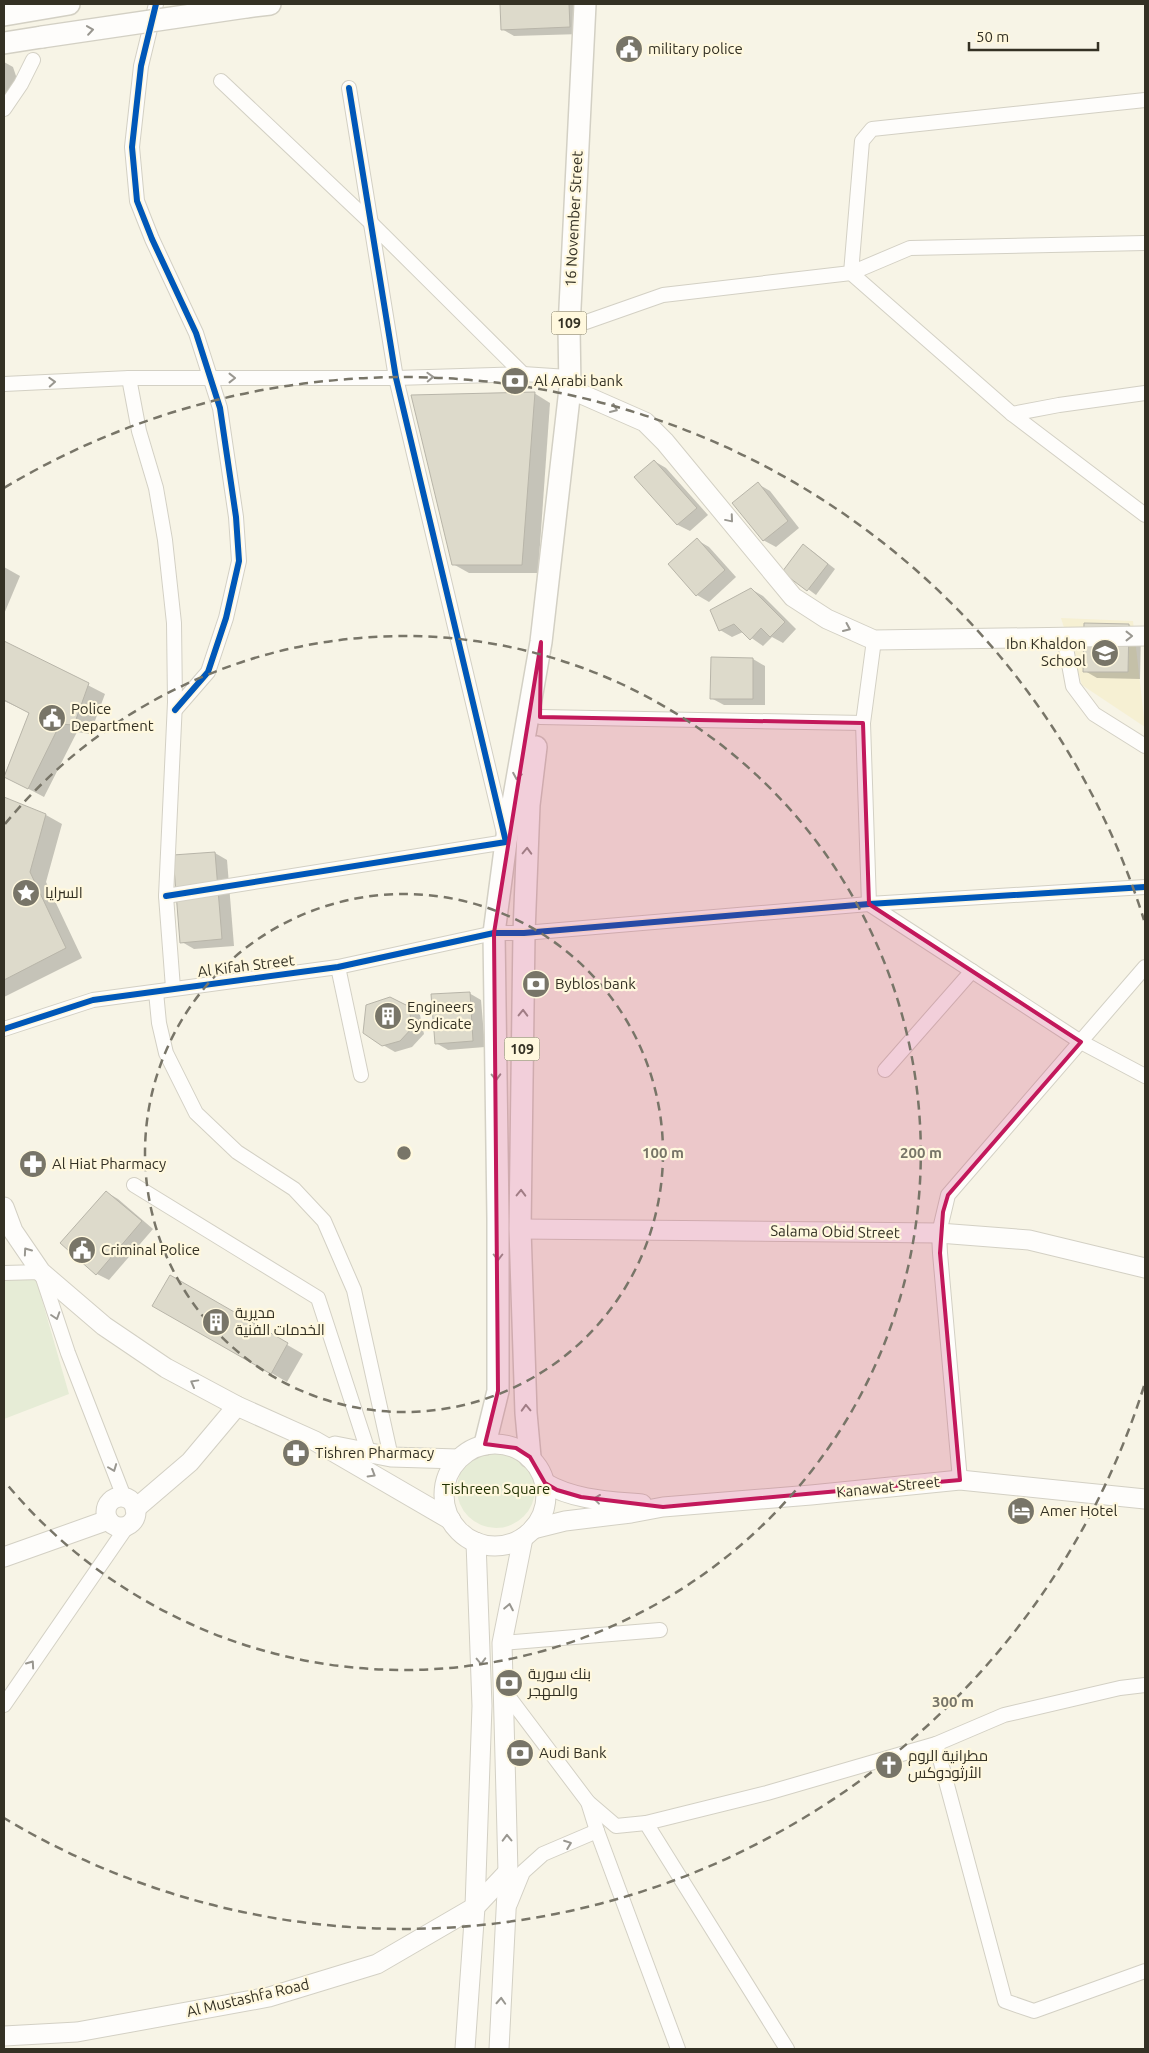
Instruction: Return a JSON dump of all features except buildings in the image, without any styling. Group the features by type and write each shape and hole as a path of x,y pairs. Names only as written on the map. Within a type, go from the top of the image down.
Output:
{"main road":[{"path":"4,15 69,4"},
{"path":"4,43 270,4"},
{"name":"16 November Street","path":"540,642 569,383 569,328 585,4"},
{"path":"569,383 645,422 665,442 793,597 827,619 874,640 1145,636"},
{"path":"485,1444 498,1391 498,1219 494,933 506,842 540,642"},
{"name":"109","path":"530,1457 526,1413 520,1229 524,933 529,805 540,717 540,642"},
{"path":"4,1207 13,1231 41,1272 104,1326 166,1368 237,1406 315,1441 451,1520"},
{"name":"Salama Obid Street","path":"520,1229 940,1233 1029,1240 1145,1268"},
{"path":"129,1510 115,1498 108,1503 105,1512 108,1520 115,1526 129,1510 190,1462 237,1406"},
{"path":"315,1441 369,1454 458,1459"},
{"path":"499,2049 508,1872 505,1692 502,1643 528,1533 545,1507 545,1483 539,1469 530,1457 509,1446 485,1444 466,1452 450,1470 444,1488 446,1508 457,1529 476,1542 500,1545 528,1533"},
{"name":"Kanawat Street","path":"528,1533 565,1521 663,1507 960,1480 1145,1499"},
{"path":"545,1483 557,1490 581,1497 663,1507"},
{"path":"4,1557 108,1520"},
{"path":"465,2049 475,1907 482,1706 476,1542"},
{"path":"480,1633 502,1643"},
{"name":"Al Mustashfa Road","path":"4,2036 77,2032 269,1997 377,1964 475,1907 508,1872"}],"street":[{"path":"156,4 141,66 132,146 137,201 152,239 196,333 220,408 236,517 239,561 226,618 208,672 175,710"},
{"path":"4,109 21,84 32,60"},
{"path":"220,81 370,222 522,374"},
{"path":"166,896 506,842 396,378 349,88"},
{"path":"851,273 862,141 872,129 1145,100"},
{"path":"569,328 663,295 851,273 910,248 1145,243"},
{"path":"851,273 1012,414 1145,515"},
{"path":"4,384 129,378 396,378 522,374 569,383"},
{"path":"129,378 140,431 156,488 165,540 174,623 175,710 166,896 173,988"},
{"path":"1012,414 1059,404 1145,393"},
{"path":"1064,637 1073,686 1094,714 1145,746"},
{"path":"874,640 863,723 869,904 1081,1042 1145,1076"},
{"path":"540,717 863,723"},
{"name":"Al Kifah Street","path":"4,1029 93,1000 338,967 494,933 524,933 869,904 1145,886"},
{"path":"338,967 361,1075"},
{"path":"960,1480 940,1233 948,1195 1145,967"},
{"path":"885,1070 972,972"},
{"path":"156,992 159,1023 166,1053 196,1113 237,1152 294,1189 324,1221 354,1290 391,1456"},
{"path":"134,1185 318,1298 369,1454"},
{"path":"4,1273 41,1272 68,1353 129,1510 4,1705"},
{"path":"502,1643 660,1630"},
{"path":"505,1692 588,1802 616,1826 646,1823 767,1793 936,1744 1004,1715 1120,1688 1145,1685"},
{"path":"936,1744 1005,2001 1034,2011 1145,1971"},
{"path":"588,1802 678,2049"},
{"path":"646,1823 787,2049"},
{"path":"506,1916 523,1872 542,1854 597,1831"}],"highlighted area":[{"path":"541,642 540,717 863,723 869,904 1081,1042 948,1195 943,1212 940,1253 960,1480 663,1507 581,1497 557,1490 545,1483 530,1457 516,1448 485,1444 498,1391 494,933"}],"shaded area":[{"name":"Ibn Khaldon School","path":"1061,618 1133,621 1145,727 1082,685"}],"green space":[{"path":"36,1279 69,1394 4,1419 4,1280"},
{"name":"Tishreen Square","path":"496,1450 511,1453 528,1467 532,1474 535,1489 532,1504 518,1521 511,1525 496,1528 481,1525 464,1511 460,1504 457,1489 460,1474 474,1457 481,1453"}],"cycle path":[{"path":"156,4 141,66 132,147 137,201 152,239 196,333 220,408 236,517 239,561 226,618 208,672 175,710"},
{"path":"166,896 506,842 396,378 349,88"},
{"path":"4,1029 93,1000 338,967 494,933 524,933 869,904 1145,887"}],"place":[{"name":"military police","path":"629,49"},
{"name":"Al Arabi bank","path":"515,381"},
{"name":"Ibn Khaldon School","path":"1105,653"},
{"name":"Police Department","path":"52,718"},
{"name":"السرايا","path":"26,893"},
{"name":"Byblos bank","path":"536,984"},
{"name":"Engineers Syndicate","path":"388,1016"},
{"name":"Al Hiat Pharmacy","path":"33,1164"},
{"name":"Criminal Police","path":"82,1250"},
{"name":"مديرية الخدمات الفنية","path":"216,1322"},
{"name":"Tishren Pharmacy","path":"296,1453"},
{"name":"Amer Hotel","path":"1021,1511"},
{"name":"بنك سورية والمهجر","path":"509,1683"},
{"name":"Audi Bank","path":"520,1753"},
{"name":"مطرانية الروم الأرثودوكس","path":"889,1765"}]}
